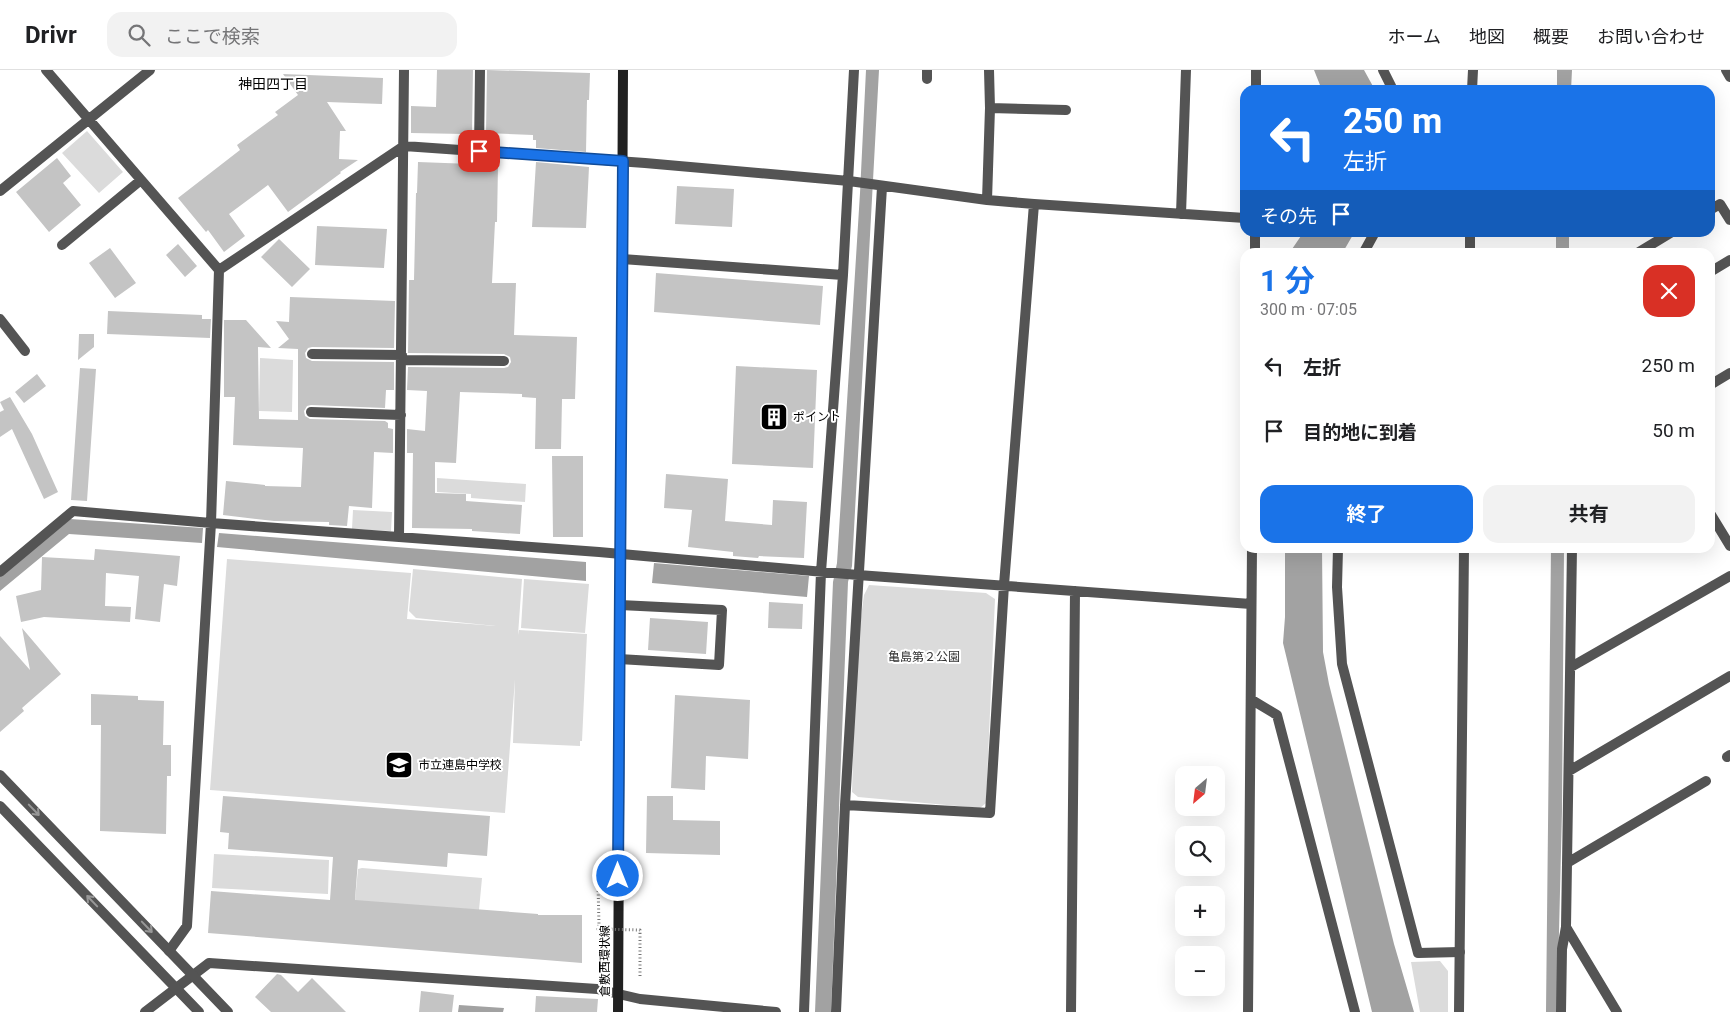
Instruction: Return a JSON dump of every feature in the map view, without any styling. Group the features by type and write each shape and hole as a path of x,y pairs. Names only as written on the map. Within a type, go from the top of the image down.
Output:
{"main road":[{"name":"倉敷西環状線","path":"618,1012 623,70"}],"street":[{"path":"46,70 219,270 211,523 187,926 169,951"},
{"path":"0,191 150,70"},
{"path":"400,537 404,70"},
{"path":"479,151 480,70"},
{"path":"804,1012 825,573 843,275 852,182 854,70"},
{"path":"987,200 990,108 989,70"},
{"path":"1181,214 1186,70"},
{"path":"1256,70 1256,85"},
{"path":"1383,70 1390,85"},
{"path":"1472,70 1472,85"},
{"path":"1726,70 1730,77"},
{"path":"990,108 1066,110"},
{"path":"219,270 404,146 623,161 852,182 987,200 1240,218"},
{"path":"62,246 141,180"},
{"path":"836,1012 854,575 880,186"},
{"path":"845,805 990,813 1004,586 1034,204"},
{"path":"1715,207 1720,204 1730,220"},
{"path":"1366,248 1372,237"},
{"path":"1646,248 1664,237"},
{"path":"622,259 843,275"},
{"path":"1715,269 1730,260"},
{"path":"0,319 25,351"},
{"path":"312,354 504,362"},
{"path":"1715,382 1730,373"},
{"path":"311,412 401,415"},
{"path":"0,572 73,511 620,554 825,573 1251,604"},
{"path":"1715,521 1730,546"},
{"path":"1248,1012 1252,553"},
{"path":"1338,553 1337,596 1342,664 1418,953 1460,952"},
{"path":"1459,1012 1464,553"},
{"path":"1561,1012 1562,949 1566,927 1572,553"},
{"path":"1571,667 1730,576"},
{"path":"1071,1012 1075,591"},
{"path":"619,659 719,665 722,610 620,605"},
{"path":"1569,770 1730,676"},
{"path":"1252,700 1277,715 1355,1012"},
{"path":"0,775 228,1012"},
{"path":"1567,863 1706,781"},
{"path":"0,806 199,1012"},
{"path":"1566,927 1617,1012"},
{"path":"145,1012 209,963 597,990 640,999 776,1012"}],"path":[{"path":"598,884 598,929 640,930 640,976"}],"green space":[{"path":"87,131 123,172 99,193 62,153"},
{"path":"260,358 293,360 292,412 259,411"},
{"path":"437,478 526,484 525,502 471,498 471,494 437,492"},
{"path":"353,510 392,512 391,531 352,529"},
{"path":"227,559 411,573 407,619 496,626 416,618 409,611 413,569 522,579 518,635 519,630 587,634 582,741 580,741 580,746 513,743 515,679 505,813 210,790"},
{"path":"524,579 589,584 585,633 521,628"},
{"name":"亀島第２公園","path":"869,585 986,593 995,599 986,803 980,808 858,797 852,792 856,654 864,595"},
{"path":"214,854 329,860 328,894 212,888"},
{"path":"358,869 482,878 479,910 355,901"},
{"path":"1440,961 1448,971 1448,1012 1420,1012 1411,962"}],"shaded area":[{"path":"866,70 879,70 852,566 848,582 831,1012 815,1012 833,582 837,563"},
{"path":"1314,70 1364,70 1372,85 1320,85"},
{"path":"1557,70 1572,70 1571,85 1557,85"},
{"path":"1300,237 1352,237 1345,248 1293,248"},
{"path":"1556,237 1569,237 1569,248 1556,248"},
{"path":"70,519 203,528 202,543 69,534 0,591 0,577"},
{"path":"219,533 586,562 586,581 217,547"},
{"path":"1285,553 1322,553 1323,652 1329,684 1394,944 1414,1012 1372,1012 1283,643"},
{"path":"1551,553 1564,553 1562,811 1557,1012 1546,1012"},
{"path":"654,563 809,576 807,597 652,583"},
{"path":"459,1005 504,1008 503,1012 458,1012"}],"building":[{"path":"437,70 473,70 472,133 411,133 411,106 436,107"},
{"path":"487,70 590,73 589,100 587,100 586,152 536,148 536,140 533,140 533,135 486,133"},
{"path":"283,74 383,78 382,104 327,102 346,131 340,131 339,159 358,160 288,212 268,185 229,214 245,236 224,252 208,230 206,232 178,198 240,150 237,145 278,115 275,112 298,95"},
{"path":"57,158 71,176 63,183 81,205 49,232 16,192"},
{"path":"418,162 498,165 497,222 495,222 492,283 516,283 514,335 577,337 575,399 562,399 561,449 535,449 536,398 522,397 522,394 460,392 456,463 435,462 435,493 466,494 466,501 522,505 520,534 472,531 472,529 412,528 413,453 407,453 407,429 425,431 427,391 407,390 408,367 504,368 508,367 511,362 510,357 504,354 408,353 409,280 414,280"},
{"path":"536,162 589,167 586,228 532,227"},
{"path":"677,186 734,189 732,227 675,224"},
{"path":"317,226 387,229 384,268 315,265"},
{"path":"279,239 310,269 292,287 261,257"},
{"path":"178,244 197,266 185,277 166,255"},
{"path":"110,248 136,283 115,298 89,263"},
{"path":"656,273 823,286 820,325 654,312"},
{"path":"290,297 395,301 394,348 312,347 308,348 305,353 306,358 312,361 394,362 394,390 386,390 385,408 311,405 307,406 304,411 305,416 310,419 385,421 388,423 388,428 393,429 393,453 374,452 372,508 349,506 347,526 329,525 329,522 274,521 223,515 226,481 265,486 301,487 303,448 233,445 235,397 224,397 224,320 246,320 271,348 258,347 259,419 298,420 298,349 278,348 289,339 276,321 289,322"},
{"path":"108,311 202,315 202,319 211,319 210,338 107,334"},
{"path":"79,334 94,334 94,347 78,360"},
{"name":"ポイント","path":"736,366 817,370 813,468 732,464"},
{"path":"80,368 96,369 87,501 71,500"},
{"path":"37,374 46,386 24,403 15,392"},
{"path":"10,397 32,434 58,492 44,499 12,429 0,437 0,412 4,410 0,402"},
{"path":"552,456 583,456 583,537 553,537"},
{"path":"666,474 728,479 725,521 772,525 773,500 807,502 804,558 733,556 733,552 688,547 692,510 664,508"},
{"path":"95,549 180,556 177,586 164,584 160,622 135,619 139,576 106,573 105,606 131,607 130,622 44,617 21,622 16,596 41,590 42,557 94,560"},
{"path":"769,602 803,604 802,629 768,628"},
{"path":"650,618 708,622 706,654 648,650"},
{"path":"22,628 61,674 22,708 24,711 0,732 0,636 30,670"},
{"path":"91,694 138,696 138,700 164,701 163,745 171,745 171,776 167,776 166,834 100,831 101,725 91,725"},
{"path":"675,695 750,700 748,759 706,756 705,790 671,788"},
{"path":"223,796 490,816 487,856 448,853 447,867 358,860 355,900 538,915 582,915 582,963 208,933 211,891 330,900 333,857 228,849 229,833 220,832"},
{"path":"647,796 673,796 673,820 720,821 720,855 646,853"},
{"path":"277,974 281,975 298,992 312,978 346,1012 271,1012 255,997"},
{"path":"421,991 454,995 452,1012 419,1012"},
{"path":"536,996 598,999 597,1012 535,1012"}],"place":[{"name":"ポイント","path":"774,417"},
{"name":"市立連島中学校","path":"399,765"}],"district":[{"name":"神田四丁目","path":"273,84"}],"route":[{"path":"479,151 623,161 618,876"}]}
